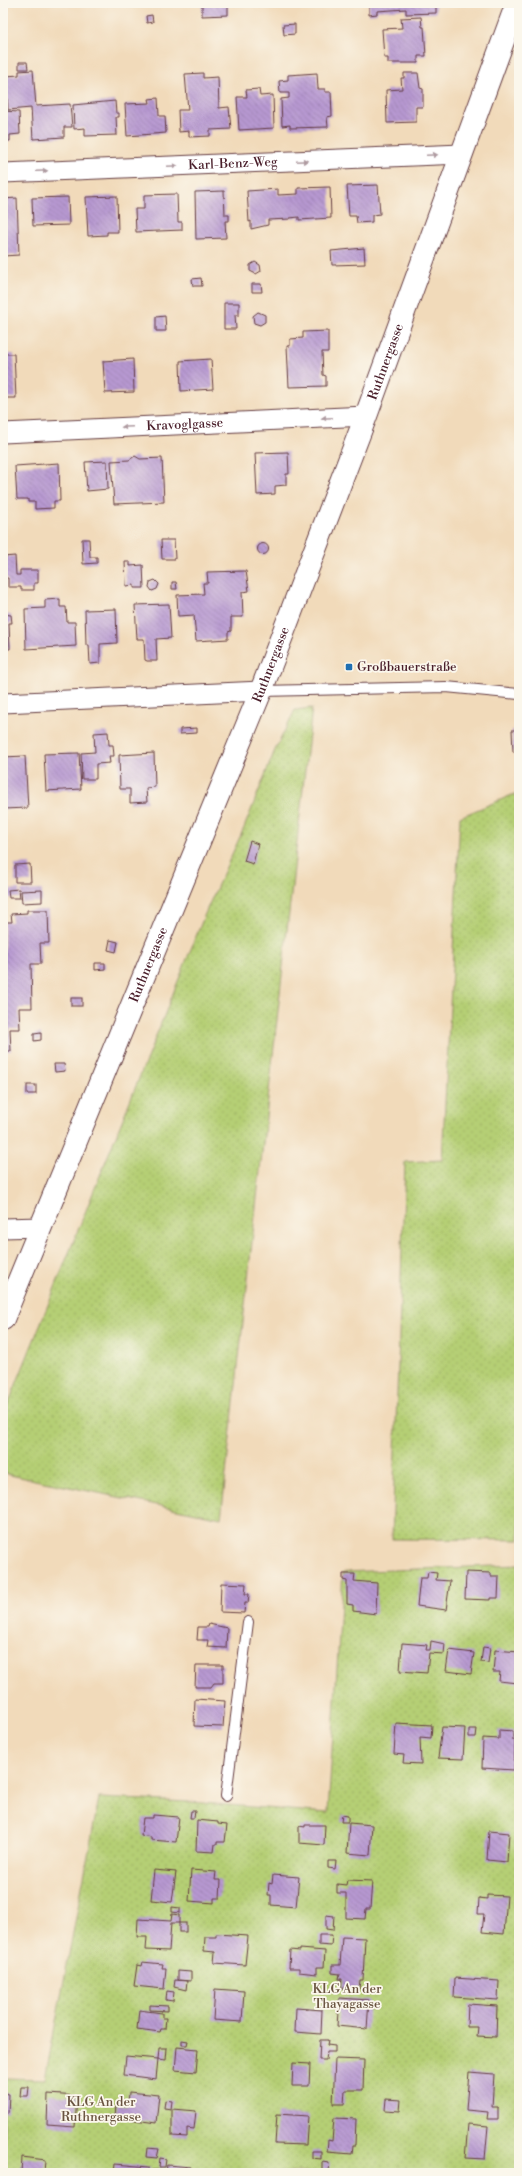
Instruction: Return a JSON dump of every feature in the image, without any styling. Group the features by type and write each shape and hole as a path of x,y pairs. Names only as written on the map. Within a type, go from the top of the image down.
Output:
{"street":[{"name":"Ruthnergasse","path":"3,1319 261,691 366,416 518,3"},
{"name":"Karl-Benz-Weg","path":"3,173 462,154"},
{"name":"Kravoglgasse","path":"3,433 366,416"},
{"path":"3,703 261,691"},
{"path":"3,1228 41,1227"}],"lane":[{"path":"261,691 446,687 519,694"},
{"path":"226,1796 248,1622"}],"green space":[{"path":"312,708 221,1518 10,1475 3,1472 3,1417 207,909 244,828 275,750 295,710"},
{"path":"512,795 519,795 519,1540 392,1539 405,1162 442,1160 460,817"},
{"name":"KLG An der Thayagasse","path":"519,1565 519,2173 3,2173 3,2078 45,2079 99,1798 190,1802 328,1813 343,1572"}],"building":[{"path":"202,3 228,3 228,15 202,16"},
{"path":"369,3 436,3 436,13 406,14 406,9 377,11 377,14 369,15"},
{"path":"152,15 153,22 147,23 146,16"},
{"path":"421,17 422,27 424,27 426,56 418,56 418,63 388,63 388,58 384,58 382,29 402,28 401,18"},
{"path":"295,24 295,34 284,35 283,25"},
{"path":"19,62 27,62 28,69 19,69"},
{"path":"33,70 36,106 70,104 72,127 64,127 64,137 33,139 31,108 8,110 6,76 19,75 19,71"},
{"path":"203,73 203,78 218,77 219,108 229,107 231,129 210,130 210,136 189,137 189,131 179,132 178,110 188,110 185,74"},
{"path":"317,73 318,89 325,89 325,92 331,92 332,116 327,117 328,127 290,128 290,125 282,126 281,99 289,98 289,93 280,93 279,81 288,80 288,75"},
{"path":"404,73 418,73 420,88 423,89 423,107 416,107 416,122 387,123 386,90 402,89 401,78 404,78"},
{"path":"259,89 260,96 273,95 274,128 239,130 237,97 247,97 246,90"},
{"path":"158,98 159,116 165,116 166,133 127,136 125,104 150,103 149,99"},
{"path":"115,101 116,113 119,113 119,117 116,117 117,135 85,136 85,128 74,129 73,105"},
{"path":"3,111 19,112 20,134 10,135 10,141 3,141"},
{"path":"378,185 380,214 372,215 372,222 357,223 356,216 349,216 347,186"},
{"path":"330,187 331,218 299,220 299,217 268,220 268,225 251,229 251,221 249,222 247,191 278,189 278,195 298,194 298,188"},
{"path":"224,191 225,215 229,215 229,221 225,221 226,238 196,239 195,192"},
{"path":"177,194 178,222 182,222 182,230 136,232 135,209 144,209 144,195"},
{"path":"117,196 118,232 107,232 107,235 88,236 86,197"},
{"path":"68,197 69,225 33,226 32,198"},
{"path":"17,198 19,255 3,256 3,199"},
{"path":"364,248 365,264 332,265 331,251"},
{"path":"255,262 260,265 261,271 256,274 250,271 250,265"},
{"path":"201,278 202,286 193,286 192,279"},
{"path":"252,284 261,284 262,292 252,292"},
{"path":"224,303 239,303 239,315 235,315 236,329 224,329"},
{"path":"258,312 265,315 265,322 260,325 254,323 253,316"},
{"path":"165,316 166,331 156,331 156,317"},
{"path":"328,331 328,352 322,352 323,375 326,376 326,386 289,387 287,346 290,346 290,339 303,338 303,332"},
{"path":"3,354 14,354 16,398 3,398"},
{"path":"133,359 134,392 105,393 103,361"},
{"path":"211,359 213,389 181,391 180,361"},
{"path":"288,452 289,474 286,474 286,485 275,486 275,494 257,495 255,453"},
{"path":"135,456 140,459 162,458 164,502 114,504 111,461 129,460"},
{"path":"107,461 108,489 87,491 85,462"},
{"path":"59,463 60,501 54,501 54,508 35,509 35,502 28,502 28,499 17,499 15,466"},
{"path":"82,539 89,539 90,557 97,557 97,563 83,564"},
{"path":"161,540 174,540 175,559 162,559"},
{"path":"263,543 267,545 269,549 267,553 263,555 259,553 257,549 259,545"},
{"path":"15,556 16,575 20,575 20,570 38,570 38,583 34,583 34,590 21,590 21,587 8,587 8,578 3,578 3,557"},
{"path":"125,562 130,562 130,566 143,565 144,588 134,588 134,585 126,586"},
{"path":"246,571 249,591 242,592 243,617 231,617 231,631 228,632 228,639 196,641 194,615 178,616 177,595 204,594 203,583 208,583 207,572"},
{"path":"155,580 159,584 157,589 152,591 149,587 150,582"},
{"path":"172,582 176,582 177,589 172,589"},
{"path":"60,599 60,607 66,607 67,622 75,622 76,646 26,649 25,609 45,608 45,600"},
{"path":"169,604 171,638 156,639 157,661 147,661 145,660 144,639 137,639 135,605"},
{"path":"116,609 117,643 100,644 100,663 90,664 89,645 86,645 85,610"},
{"path":"3,614 11,615 12,623 9,623 10,649 3,649"},
{"path":"197,728 197,733 180,734 180,729"},
{"path":"512,730 519,730 519,752 513,752"},
{"path":"108,732 109,745 113,745 114,756 109,756 110,763 96,764 96,779 82,779 81,753 95,752 94,733"},
{"path":"79,753 81,789 46,791 44,754"},
{"path":"154,753 155,787 146,788 147,802 130,803 130,789 120,789 119,755"},
{"path":"25,756 28,808 3,809 3,757"},
{"path":"250,841 258,844 253,864 244,861"},
{"path":"30,864 31,882 15,882 15,865"},
{"path":"19,889 20,898 9,898 8,890"},
{"path":"42,890 42,902 22,903 21,891"},
{"path":"27,910 48,910 49,943 40,943 41,964 31,964 32,1008 19,1008 20,1029 10,1029 11,1051 3,1051 4,922 12,922 11,914 27,913"},
{"path":"110,940 118,942 116,952 108,950"},
{"path":"95,963 105,963 105,969 95,970"},
{"path":"71,998 82,998 82,1006 71,1006"},
{"path":"41,1033 41,1040 34,1041 34,1034"},
{"path":"54,1064 64,1064 65,1071 55,1072"},
{"path":"27,1085 36,1085 36,1094 27,1094"},
{"path":"428,1572 437,1573 436,1580 450,1581 446,1610 417,1606 420,1578 427,1578"},
{"path":"466,1572 491,1573 491,1576 499,1576 498,1598 490,1598 490,1600 465,1599"},
{"path":"343,1574 355,1574 354,1581 377,1583 376,1614 353,1611 353,1605 347,1604 347,1581 343,1580"},
{"path":"221,1583 246,1584 245,1594 249,1594 248,1603 245,1603 244,1613 220,1612"},
{"path":"209,1624 227,1628 226,1648 207,1647 208,1640 197,1640 198,1627 208,1627"},
{"path":"431,1641 445,1644 444,1654 429,1653 427,1673 400,1671 402,1643 427,1645 426,1650 430,1650"},
{"path":"483,1647 490,1648 488,1663 481,1662"},
{"path":"449,1650 474,1653 471,1674 446,1671"},
{"path":"495,1650 519,1652 517,1683 499,1681 500,1672 493,1672"},
{"path":"196,1665 223,1665 223,1683 214,1683 211,1687 195,1687"},
{"path":"195,1699 225,1701 223,1727 194,1726"},
{"path":"396,1723 432,1725 431,1738 420,1737 421,1764 403,1763 404,1755 394,1754"},
{"path":"442,1727 465,1728 463,1759 438,1758"},
{"path":"469,1729 477,1729 476,1737 469,1737"},
{"path":"499,1730 513,1731 513,1740 515,1740 514,1770 482,1768 483,1738 499,1739"},
{"path":"191,1811 195,1811 194,1818 190,1818"},
{"path":"153,1815 179,1817 176,1842 151,1840 151,1837 141,1835 143,1818 153,1818"},
{"path":"342,1815 348,1816 348,1822 341,1822"},
{"path":"197,1820 218,1822 218,1824 227,1825 225,1842 217,1842 217,1844 215,1844 214,1852 196,1851"},
{"path":"349,1823 372,1825 370,1855 347,1853"},
{"path":"305,1825 325,1825 324,1845 299,1843 299,1826 305,1827"},
{"path":"489,1831 509,1833 507,1862 487,1860"},
{"path":"328,1861 336,1861 335,1869 328,1868"},
{"path":"154,1870 176,1872 172,1902 151,1900"},
{"path":"191,1870 216,1872 215,1880 221,1880 220,1898 214,1898 214,1903 189,1901"},
{"path":"273,1875 299,1877 296,1907 271,1905 271,1895 268,1895 269,1883 272,1884"},
{"path":"347,1880 372,1881 370,1909 366,1909 365,1919 346,1918 346,1893 337,1893 337,1884 346,1885"},
{"path":"487,1895 507,1896 504,1934 482,1932 484,1914 478,1914 479,1898 487,1899"},
{"path":"172,1907 180,1908 180,1913 172,1912"},
{"path":"172,1914 179,1915 179,1923 171,1923 169,1951 146,1950 147,1937 137,1937 138,1919 171,1921"},
{"path":"326,1915 334,1916 333,1930 326,1929"},
{"path":"179,1923 186,1923 186,1932 179,1932"},
{"path":"216,1934 248,1936 245,1965 214,1963 215,1952 204,1951 205,1937 216,1937"},
{"path":"319,1935 332,1935 331,1946 319,1945"},
{"path":"342,1937 365,1938 363,1980 360,1980 359,1989 341,1988 342,1979 339,1979 340,1974 332,1973 332,1965 340,1965"},
{"path":"300,1949 325,1951 324,1967 317,1967 317,1974 299,1972 299,1968 289,1968 290,1950 300,1951"},
{"path":"142,1962 163,1964 162,1968 166,1968 164,1989 134,1986 137,1965 141,1966"},
{"path":"178,1971 191,1972 191,1981 178,1980"},
{"path":"455,1978 499,1981 498,2000 454,1997"},
{"path":"175,1980 187,1981 186,1990 174,1987"},
{"path":"215,1989 244,1991 242,2022 213,2020"},
{"path":"167,1991 174,1992 173,2001 166,2000"},
{"path":"339,1998 369,2000 367,2029 337,2026"},
{"path":"468,2004 497,2006 496,2037 477,2036 478,2027 467,2027"},
{"path":"150,2005 168,2006 168,2011 150,2010"},
{"path":"296,2008 322,2010 321,2034 295,2032"},
{"path":"139,2010 162,2013 162,2018 166,2018 165,2029 161,2029 160,2032 137,2029"},
{"path":"182,2040 188,2041 187,2045 182,2045"},
{"path":"320,2040 328,2040 327,2045 335,2046 335,2052 327,2052 326,2060 319,2060"},
{"path":"177,2047 198,2049 196,2072 175,2070"},
{"path":"159,2048 167,2048 166,2060 158,2059"},
{"path":"126,2056 158,2059 156,2079 124,2075"},
{"path":"335,2059 364,2060 363,2090 345,2090 344,2104 333,2104"},
{"path":"293,2063 310,2064 309,2086 292,2086"},
{"path":"469,2072 494,2074 492,2107 498,2107 498,2119 487,2119 488,2112 466,2110"},
{"path":"21,2087 29,2087 28,2096 20,2096"},
{"path":"129,2092 159,2095 156,2123 115,2117 116,2104 128,2105"},
{"path":"3,2093 9,2094 8,2113 3,2112"},
{"path":"48,2094 77,2096 75,2127 47,2125"},
{"path":"386,2099 401,2100 400,2111 385,2110"},
{"path":"165,2100 172,2101 171,2109 164,2108"},
{"path":"172,2109 196,2111 194,2129 187,2128 187,2137 172,2136"},
{"path":"277,2114 308,2116 306,2145 275,2144"},
{"path":"334,2118 356,2119 355,2145 353,2145 352,2154 327,2152 328,2140 332,2141"},
{"path":"468,2124 488,2126 485,2159 465,2158"},
{"path":"147,2148 159,2149 157,2158 146,2157"},
{"path":"312,2151 321,2151 321,2159 312,2158"},
{"path":"22,2157 46,2160 45,2173 21,2173"},
{"path":"160,2158 166,2159 165,2167 159,2167"},
{"path":"322,2162 329,2163 328,2171 322,2171"},
{"path":"115,2164 149,2167 149,2173 114,2173"},
{"path":"167,2165 191,2167 191,2173 166,2173"},
{"path":"152,2170 158,2170 157,2173 151,2173"}],"place":[{"name":"Großbauerstraße","path":"349,667"}],"park label":[{"name":"KLG An der Ruthnergasse","path":"101,2110"}]}
